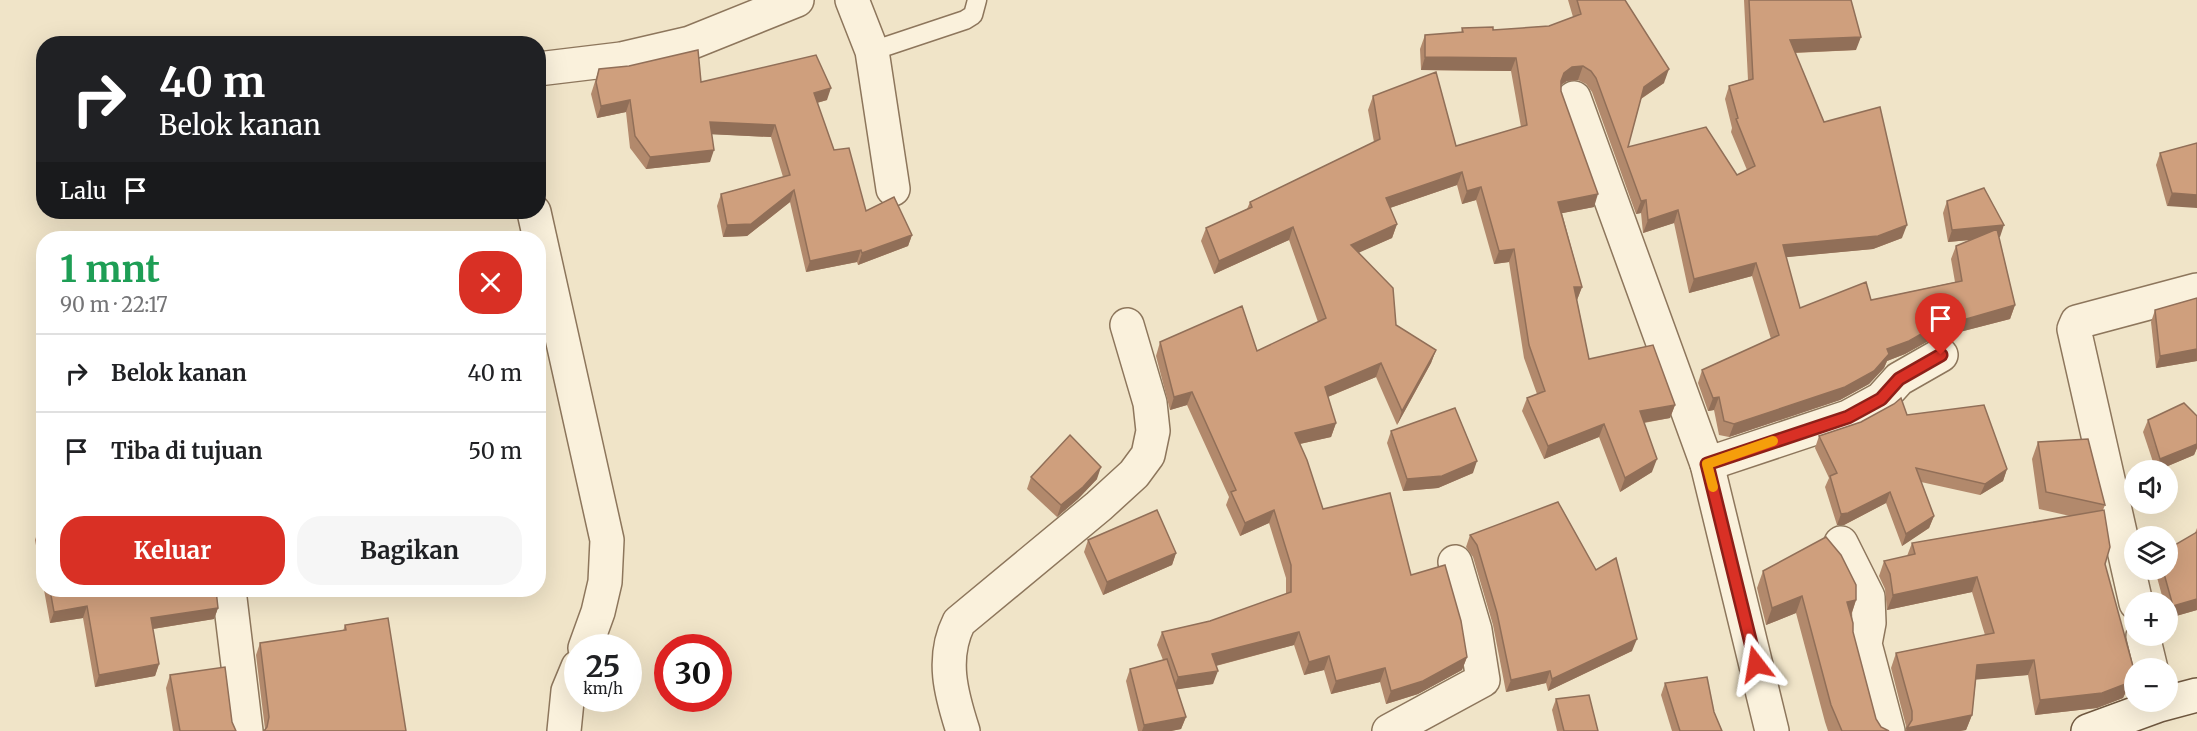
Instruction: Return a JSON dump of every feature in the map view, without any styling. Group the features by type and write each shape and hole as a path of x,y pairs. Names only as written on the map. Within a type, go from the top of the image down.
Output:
{"street":[{"path":"546,68 621,59 690,43 797,0"},
{"path":"852,0 872,51 893,189"},
{"path":"1574,98 1707,464 1772,731"},
{"path":"546,266 607,540 605,582 590,634"},
{"path":"2134,592 2074,329 2077,322 2197,290"},
{"path":"963,731 952,696 948,655 952,636 959,622 1099,506 1134,474 1148,455 1153,431 1150,403 1127,325"},
{"path":"1707,464 1848,417 1881,399 1899,379 1941,355"},
{"path":"1841,543 1868,597 1869,623 1865,644 1888,731"},
{"path":"1389,731 1483,680 1475,630 1455,562"},
{"path":"230,597 246,731"},
{"path":"2178,700 2197,695"},
{"path":"564,731 566,712"},
{"path":"2093,730 2139,712"}],"lane":[{"path":"872,51 965,20 972,15 977,0"}],"building":[{"path":"1577,0 1625,0 1669,69 1644,87 1628,147 1706,127 1737,175 1755,166 1736,119 1738,118 1729,86 1753,79 1749,0 1851,0 1861,37 1790,40 1824,122 1880,107 1907,225 1878,236 1783,245 1800,308 1866,282 1871,300 1962,281 1956,246 1997,229 2015,305 1952,323 1952,325 1945,323 1937,325 1909,341 1887,349 1889,354 1874,371 1845,387 1734,424 1724,421 1719,397 1713,398 1702,370 1779,335 1756,263 1694,279 1678,210 1648,220 1646,200 1641,201 1596,78 1583,66 1572,67 1564,73 1561,91 1598,194 1558,202 1582,287 1574,287 1589,359 1653,345 1675,405 1640,411 1657,459 1625,478 1604,424 1548,446 1527,398 1545,391 1529,345 1514,249 1499,251 1481,187 1467,191 1462,172 1386,198 1397,224 1351,245 1393,288 1396,325 1436,350 1402,411 1381,363 1325,387 1336,423 1295,433 1307,460 1323,509 1390,493 1411,575 1445,565 1461,621 1467,657 1423,681 1391,691 1385,668 1336,681 1329,656 1309,662 1299,632 1212,654 1218,671 1178,677 1162,632 1210,621 1291,592 1291,565 1274,510 1245,523 1231,492 1236,490 1192,392 1174,397 1160,342 1242,306 1257,351 1326,318 1293,227 1219,261 1206,228 1252,207 1250,202 1380,139 1373,96 1436,72 1456,146 1527,125 1516,58 1425,57 1425,35 1463,32 1462,28 1493,27 1493,30 1549,26 1581,14"},
{"path":"698,50 701,82 816,55 831,88 814,93 834,150 849,148 866,211 894,197 912,235 862,253 861,250 810,261 794,190 751,224 727,225 721,194 790,175 775,125 710,122 714,150 650,157 635,136 630,100 601,106 596,82 599,69 629,66"},
{"path":"2197,143 2197,195 2172,193 2160,153"},
{"path":"1984,188 2004,225 1952,230 1947,201"},
{"path":"2197,298 2197,349 2160,356 2155,310"},
{"path":"1901,398 1907,415 1984,405 2007,469 1985,484 1916,468 1934,516 1906,534 1890,492 1848,513 1841,514 1830,476 1837,473 1819,436 1861,422"},
{"path":"2184,403 2197,416 2197,444 2160,459 2148,420"},
{"path":"1455,408 1477,461 1442,476 1407,479 1391,431"},
{"path":"1070,435 1101,467 1083,487 1061,505 1031,477"},
{"path":"2088,439 2105,505 2046,492 2038,442"},
{"path":"1558,502 1596,570 1616,558 1637,639 1552,679 1550,671 1511,680 1497,613 1477,545 1470,535"},
{"path":"1157,510 1176,553 1107,582 1088,540"},
{"path":"2104,510 2110,547 2105,564 2124,633 2124,646 2127,646 2131,658 2124,658 2124,685 2102,693 2040,700 2034,660 1977,665 1972,715 1907,728 1912,720 1912,711 1896,653 1994,633 1977,577 1893,595 1890,574 1884,561 1915,554 1912,543"},
{"path":"2197,532 2197,599 2178,605 2178,592 2169,592 2166,580 2178,580 2178,543"},
{"path":"1826,537 1841,555 1856,585 1856,600 1847,602 1853,632 1876,719 1881,727 1889,731 1842,731 1831,705 1802,596 1772,608 1763,571"},
{"path":"51,597 217,597 218,608 151,618 159,664 99,675 87,606 54,612"},
{"path":"388,618 406,731 264,731 269,717 260,643 346,630 345,625"},
{"path":"1167,659 1186,717 1144,725 1130,669"},
{"path":"225,667 232,722 236,731 180,731 170,675"},
{"path":"1707,677 1714,712 1722,731 1680,731 1665,683"},
{"path":"1589,695 1598,731 1564,731 1556,699"}],"slow traffic":[{"path":"1713,487 1707,464 1773,441"}],"route":[{"path":"1756,664 1707,464 1848,417 1881,399 1899,379 1941,355"}]}
